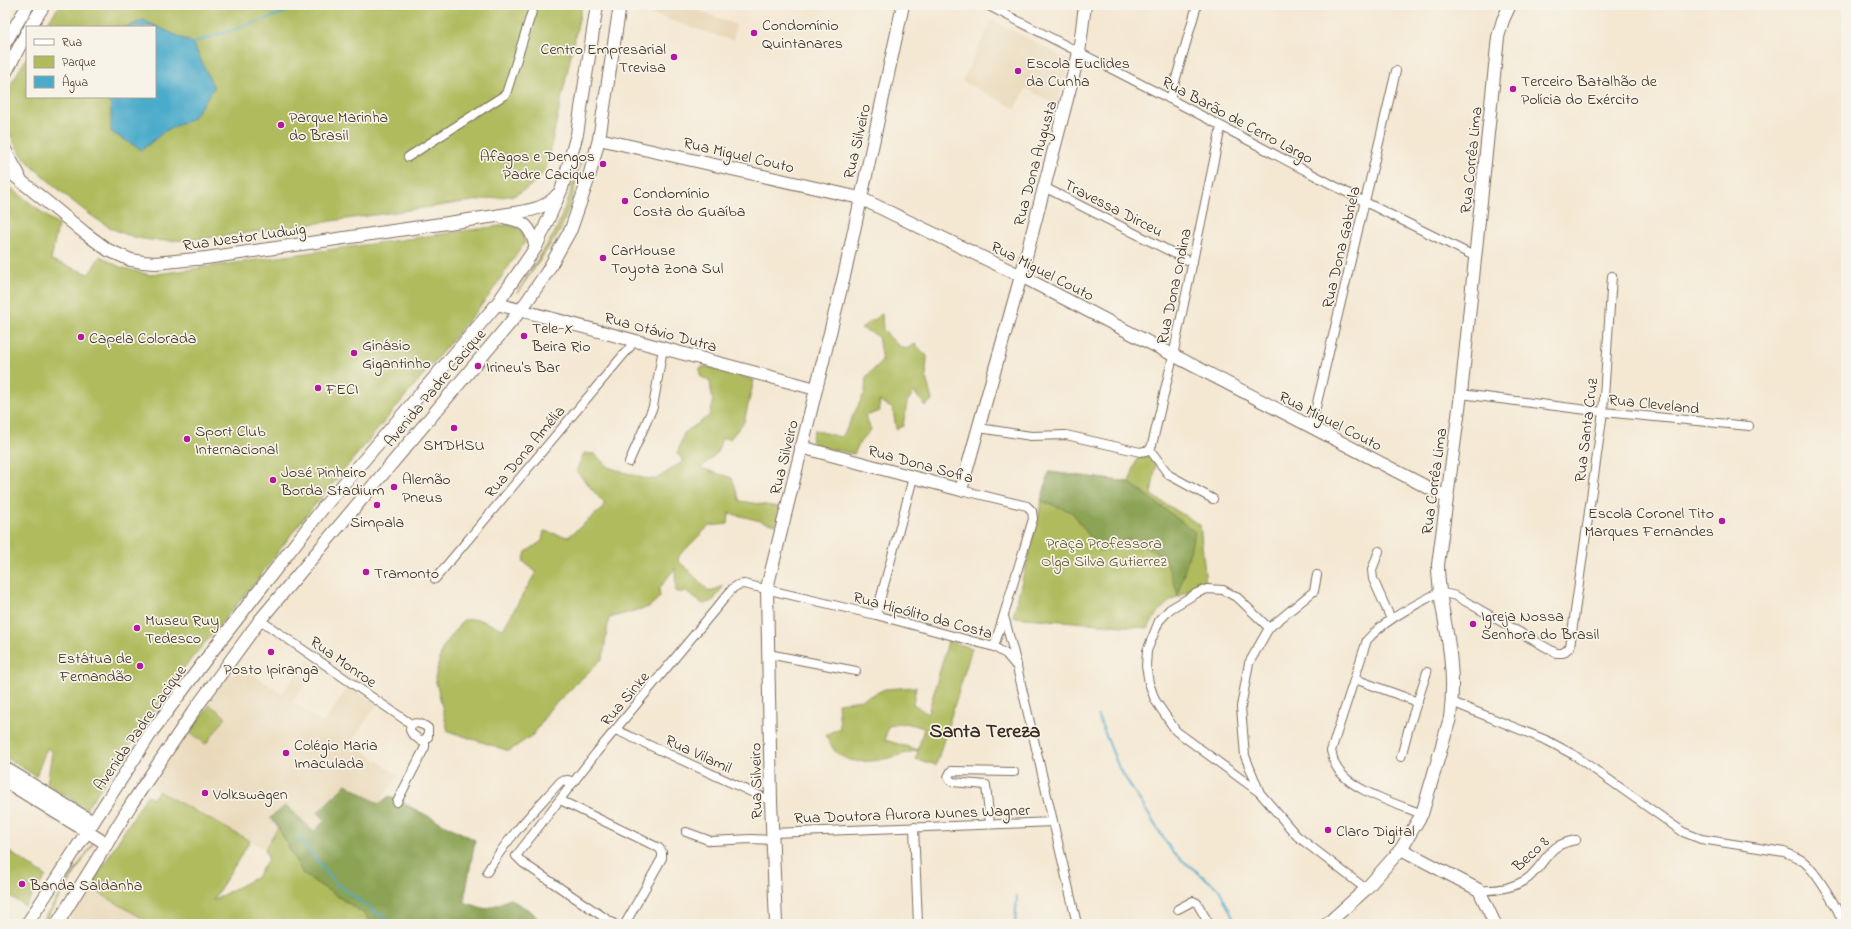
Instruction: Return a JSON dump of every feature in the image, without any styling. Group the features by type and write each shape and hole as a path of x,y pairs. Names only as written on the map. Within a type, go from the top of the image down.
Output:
{"street":[{"path":"5,43 28,5"},
{"path":"31,26 44,5"},
{"path":"408,157 506,94 534,5"},
{"name":"Avenida Padre Cacique","path":"27,924 153,730 206,659 322,508 497,304 536,247 562,188 577,134 597,5"},
{"name":"Avenida Padre Cacique","path":"57,924 193,712 260,620 521,310 547,272 571,229 589,177 599,139 620,5"},
{"name":"Rua Silveiro","path":"776,924 771,801 767,588 845,272 903,5"},
{"name":"Rua Barão de Cerro Largo","path":"987,5 1170,98 1221,127 1365,202 1476,257"},
{"name":"Rua Dona Augusta","path":"961,490 1021,276 1079,53 1086,5"},
{"path":"1170,98 1197,5"},
{"name":"Rua Corrêa Lima","path":"1330,923 1366,889 1401,849 1422,814 1450,718 1452,702 1452,665 1438,592 1438,565 1461,394 1498,38 1503,20 1510,5"},
{"path":"5,74 26,34"},
{"name":"Rua Dona Gabriela","path":"1311,428 1396,71"},
{"name":"Rua Dona Ondina","path":"1150,450 1173,356 1221,127"},
{"name":"Rua Miguel Couto","path":"599,139 860,198 1021,276 1448,498"},
{"name":"Rua Nestor Ludwig","path":"5,150 21,180"},
{"name":"Rua Nestor Ludwig","path":"5,168 108,250 131,260 156,263 206,258 496,216 548,204 562,188"},
{"path":"5,174 21,180"},
{"name":"Travessa Dirceu","path":"1044,187 1193,263"},
{"name":"Rua Nestor Ludwig","path":"496,216 518,220 528,228 536,247"},
{"name":"Rua Santa Cruz","path":"1438,592 1456,596 1556,653 1563,654 1570,647 1603,412 1612,276"},
{"name":"Rua Otávio Dutra","path":"497,304 816,389"},
{"name":"Rua Dona Amélia","path":"435,579 635,341"},
{"path":"629,462 654,407 663,348"},
{"name":"Rua Cleveland","path":"1461,394 1603,412 1749,426"},
{"path":"979,428 1031,436 1066,435 1140,452 1150,450 1169,475 1213,499"},
{"name":"Rua Dona Sofia","path":"801,447 913,478 1027,506 1032,511 1033,519 1004,616"},
{"path":"876,615 913,478"},
{"path":"1379,551 1372,570 1373,579 1391,619"},
{"path":"1260,793 1245,756 1241,707 1249,663 1269,628 1314,591 1317,575"},
{"name":"Rua Sinke","path":"614,924 523,863 516,856 616,730 733,588 744,584 767,588"},
{"name":"Rua Hipólito da Costa","path":"767,588 876,615 994,647 1006,654 1017,667"},
{"path":"1269,628 1238,598 1223,590 1208,589 1197,593 1170,609 1159,621 1147,651 1146,666 1149,683 1155,700 1176,731 1260,793 1297,836 1366,889"},
{"path":"1422,814 1356,787 1344,778 1336,766 1331,751 1367,640 1377,629 1391,619 1438,592"},
{"path":"994,647 1004,616"},
{"path":"1004,616 1077,924"},
{"name":"Rua Monroe","path":"260,620 411,724 419,723 428,728 429,733 425,740 421,740 412,734 411,724"},
{"path":"768,654 856,671"},
{"path":"1401,757 1427,672"},
{"path":"1355,679 1418,702"},
{"path":"1452,702 1469,707 1548,741 1574,755 1683,832 1701,839 1784,852 1794,856 1805,863 1818,879 1838,910 1843,924"},
{"name":"Rua Vilamil","path":"616,730 771,801"},
{"path":"396,802 425,747 425,740"},
{"path":"5,768 41,790 90,827 107,844"},
{"path":"990,824 986,785 952,782 948,777 951,771 1014,772"},
{"path":"487,872 496,856 561,781 568,780 574,782"},
{"path":"5,781 37,802 90,827"},
{"path":"37,802 41,790"},
{"path":"560,800 659,848 662,852 662,858 625,924"},
{"name":"Rua Doutora Aurora Nunes Wagner","path":"686,832 711,841 728,841 914,827 1053,822"},
{"path":"914,827 918,924"},
{"name":"Beco 8","path":"1479,890 1493,890 1513,886 1527,879 1554,848 1562,843 1576,840"},
{"path":"1401,849 1479,890 1495,924"},
{"path":"1178,909 1194,901 1209,924"}],"shaded area":[{"path":"631,5 685,5 736,25 733,41 630,7"},
{"name":"Escola Euclides da Cunha","path":"992,20 1071,61 1056,105 1026,88 1016,109 962,81"},
{"name":"Colégio Maria Imaculada","path":"307,659 318,666 293,702 323,723 349,686 377,705 351,742 399,776 379,804 319,812 326,820 314,832 286,806 278,827 265,849 151,787 181,738 227,673 233,676 241,666 282,694"},
{"path":"91,885 94,890 151,923 67,924"}],"green space":[{"name":"Parque Marinha do Brasil","path":"60,5 582,5 546,169 529,187 515,195 216,237 170,241 147,240 115,230 104,224 71,200 23,157 11,137 7,114 7,101 10,87 26,59 26,98 156,98 156,26 45,26"},
{"path":"582,155 572,200 560,231 517,293 555,232 568,199"},
{"name":"Sport Club Internacional","path":"5,183 58,225 51,260 89,274 100,256 120,267 150,275 506,225 517,227 522,231 525,242 488,297 299,524 257,580 183,669 86,809 47,784 52,752 47,748 36,776 5,757"},
{"path":"882,314 883,330 899,346 906,349 915,344 927,356 926,377 932,400 925,406 914,392 907,402 903,426 896,429 893,409 879,401 880,411 865,416 871,430 860,442 854,454 817,446 811,441 814,430 840,437 845,432 865,392 866,377 882,361 878,336 861,328"},
{"path":"706,366 754,380 744,422 730,439 722,438 717,453 701,468 732,478 740,501 779,507 776,525 729,513 728,524 709,526 679,556 678,560 710,592 724,585 713,601 703,604 686,592 676,592 675,568 659,589 660,597 649,607 609,618 603,658 549,710 534,734 509,751 448,731 435,678 442,649 463,620 477,619 503,629 536,572 523,561 526,552 542,541 544,531 568,537 603,508 604,503 576,471 584,453 595,454 608,467 643,478 656,479 684,461 677,454 684,433 709,416 713,404 710,382 700,376 700,368"},
{"name":"Praça Professora Olga Silva Gutierrez","path":"1150,455 1156,462 1151,495 1200,525 1206,584 1172,600 1159,611 1148,628 1013,617 1049,472 1129,482 1137,459"},
{"path":"1049,472 1129,482 1195,532 1178,595 1164,556 1128,539 1100,551 1072,512 1041,501"},
{"path":"948,641 972,648 936,765 916,759 918,750 875,761 853,761 843,757 835,751 825,735 840,728 838,703 861,700 885,689 916,687 913,704 928,714","holes":["906,723 924,728 918,750 885,740 888,726"]},
{"path":"210,705 226,717 206,744 190,733"},
{"path":"346,784 379,804 389,796 475,840 464,902 486,909 510,899 532,912 542,924 371,924 365,914 303,874 278,827 270,818 286,805 314,832 325,820 318,812"},
{"path":"158,791 250,841 213,900 257,877 268,859 265,849 278,827 303,874 365,914 371,924 152,924 94,890 91,885 147,795 153,799"},
{"path":"94,842 43,924 40,924"},
{"name":"Banda Saldanha","path":"5,849 46,876 25,906 5,893"}],"water":[{"path":"143,20 193,43 214,88 192,119 165,131 142,150 111,132 111,104 106,98 156,98 156,26 128,26"}],"waterway":[{"path":"193,43 308,5"},
{"path":"1098,716 1119,768 1173,853 1219,889 1234,920"},
{"path":"298,836 335,883 393,924"},
{"path":"1015,924 1017,896"}],"place":[{"name":"Condomínio Quintanares","path":"754,33"},
{"name":"Centro Empresarial Trevisa","path":"674,57"},
{"name":"Escola Euclides da Cunha","path":"1018,71"},
{"name":"Terceiro Batalhão de Polícia do Exército","path":"1513,89"},
{"name":"Parque Marinha do Brasil","path":"281,125"},
{"name":"Afagos e Dengos Padre Cacique","path":"603,164"},
{"name":"Condomínio Costa do Guaíba","path":"625,201"},
{"name":"CarHouse Toyota Zona Sul","path":"603,258"},
{"name":"Tele-X Beira Rio","path":"524,336"},
{"name":"Capela Colorada","path":"81,337"},
{"name":"Ginásio Gigantinho","path":"354,353"},
{"name":"Irineu's Bar","path":"478,366"},
{"name":"FECI","path":"318,388"},
{"name":"SMDHSU","path":"454,428"},
{"name":"Sport Club Internacional","path":"187,439"},
{"name":"José Pinheiro Borda Stadium","path":"273,480"},
{"name":"Alemão Pneus","path":"394,487"},
{"name":"Simpala","path":"377,505"},
{"name":"Escola Coronel Tito Marques Fernandes","path":"1722,521"},
{"name":"Tramonto","path":"366,572"},
{"name":"Igreja Nossa Senhora do Brasil","path":"1473,624"},
{"name":"Museu Ruy Tedesco","path":"137,628"},
{"name":"Posto Ipiranga","path":"271,652"},
{"name":"Estátua de Fernandão","path":"140,666"},
{"name":"Colégio Maria Imaculada","path":"286,753"},
{"name":"Volkswagen","path":"205,793"},
{"name":"Claro Digital","path":"1328,830"},
{"name":"Banda Saldanha","path":"22,884"}],"district":[{"name":"Santa Tereza","path":"985,730"}]}
